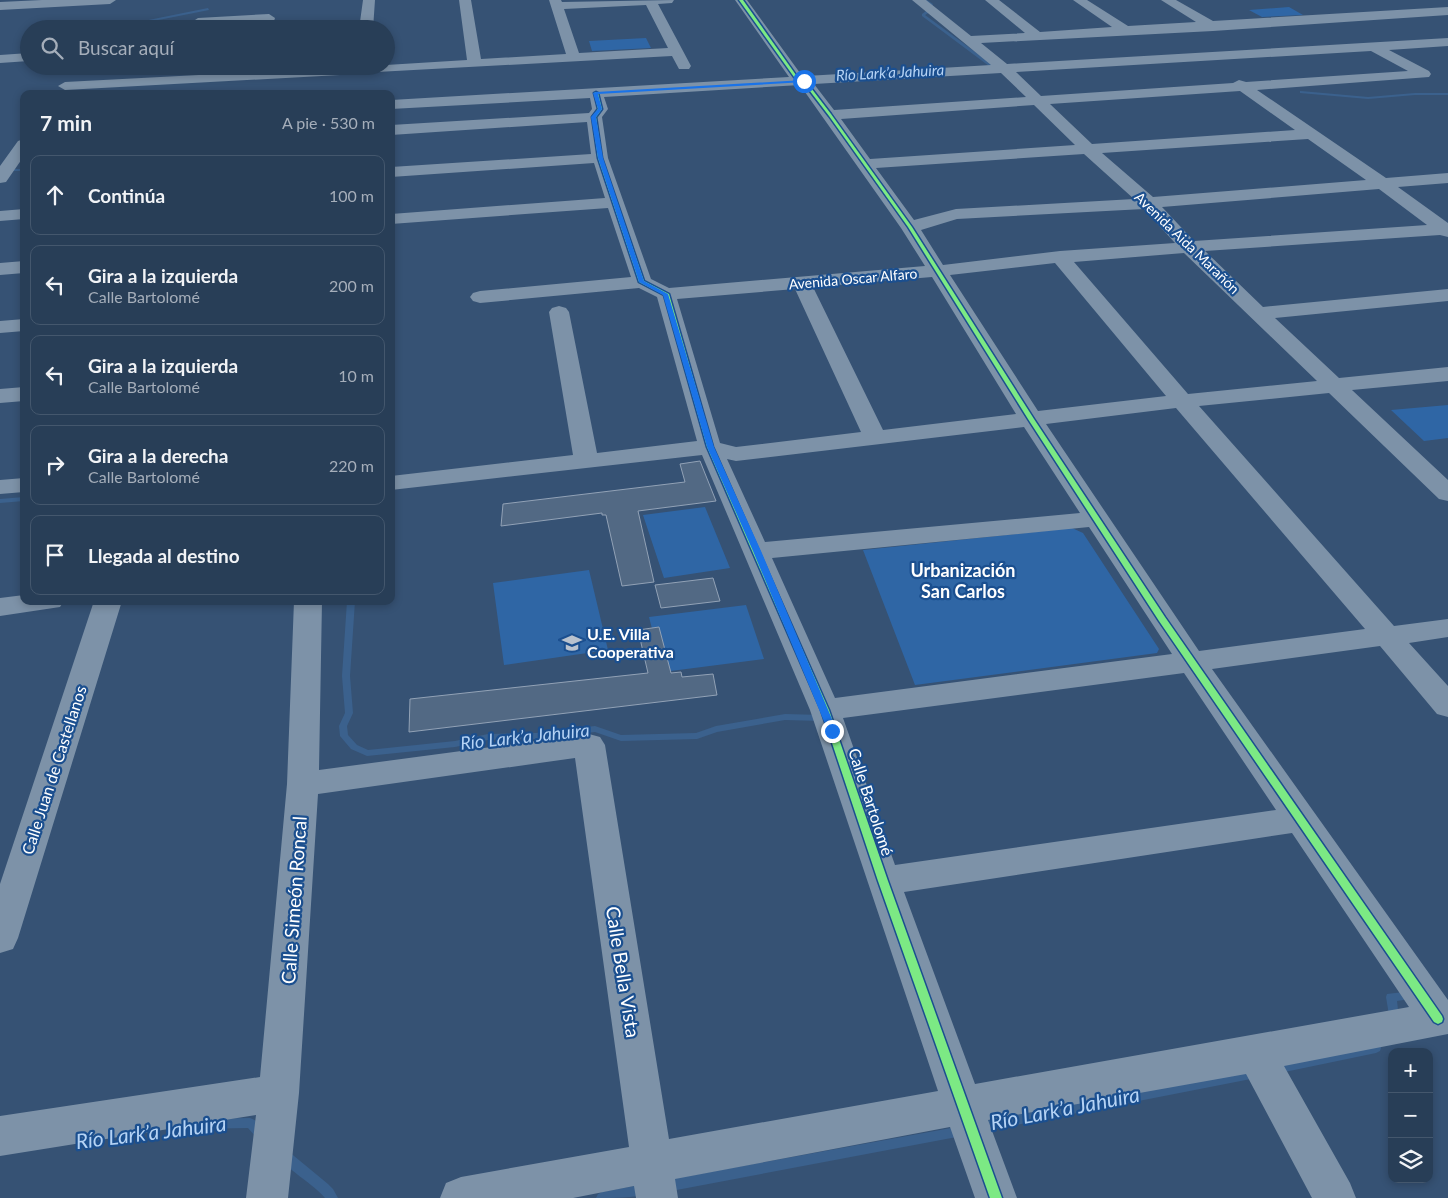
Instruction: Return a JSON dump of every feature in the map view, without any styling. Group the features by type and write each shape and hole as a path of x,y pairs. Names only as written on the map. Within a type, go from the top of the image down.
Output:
{"street":[{"path":"0,6 21,2 110,0"},
{"path":"367,20 369,0"},
{"path":"465,0 475,64"},
{"path":"574,58 556,3 668,0"},
{"path":"461,1198 655,1181 964,1105 1256,1054 1443,1018 1300,819 1096,520 910,226 804,81 795,76 746,0"},
{"name":"Avenida Aida Marañón","path":"918,0 1005,69 1088,149 1149,203 1189,247 1443,484"},
{"path":"991,0 1037,36"},
{"path":"1079,0 1125,30"},
{"path":"1167,0 1257,54"},
{"path":"650,1 694,88"},
{"path":"10,17 21,2"},
{"path":"1386,3 1440,29"},
{"path":"1299,5 1325,18"},
{"path":"969,40 1448,11"},
{"path":"245,20 269,19"},
{"path":"395,130 595,105 694,88 1448,42"},
{"path":"830,115 1243,88 1424,74 1374,46"},
{"path":"395,67 676,52"},
{"path":"1201,57 1447,230"},
{"path":"0,59 20,58"},
{"path":"62,90 73,75"},
{"path":"62,90 216,75"},
{"path":"312,75 355,77"},
{"path":"395,105 595,105"},
{"path":"595,105 600,158 642,282"},
{"path":"864,164 1310,134"},
{"path":"8,168 20,150"},
{"path":"395,172 600,158"},
{"path":"910,226 934,222 956,214 1149,203 1448,178"},
{"path":"395,219 615,202"},
{"path":"0,216 20,214"},
{"name":"Avenida Oscar Alfaro","path":"666,294 802,284 1060,257 1447,230"},
{"path":"1060,257 1182,401 1448,706"},
{"path":"0,269 20,267"},
{"path":"480,297 642,282 666,294"},
{"path":"802,284 876,439"},
{"name":"Calle Bartolomé","path":"666,294 710,447 825,710 883,881 996,1198"},
{"path":"1260,313 1448,296"},
{"path":"559,312 586,460"},
{"path":"0,327 20,325"},
{"path":"395,483 710,447 736,454 876,439 1182,401 1448,374"},
{"path":"0,396 20,394"},
{"path":"0,487 20,485"},
{"path":"757,551 1096,520"},
{"path":"0,607 20,605"},
{"name":"Calle Juan de Castellanos","path":"0,938 107,605"},
{"name":"Calle Simeón Roncal","path":"267,1198 278,1094 303,784 308,605"},
{"path":"825,710 1448,628"},
{"name":"Calle Bella Vista","path":"303,784 589,746 655,1181"},
{"path":"883,881 1300,819"},
{"path":"1256,1054 1335,1198"},
{"path":"0,1136 278,1094"}],"shaded area":[{"path":"1289,7 1303,15 1262,17 1249,10"},
{"path":"646,38 651,48 592,51 589,41"},
{"path":"1448,405 1448,438 1424,441 1391,410"},
{"path":"705,507 730,568 664,578 643,515"},
{"path":"1072,528 1083,533 1159,649 1157,653 915,685 863,550"},
{"path":"589,570 608,650 504,665 493,583"},
{"path":"746,605 764,659 663,672 649,617"}],"building":[{"path":"700,461 716,501 638,511 654,582 622,586 606,515 602,515 602,513 501,526 503,504 685,482 680,464"},
{"path":"713,578 720,601 661,608 655,585"},
{"path":"659,627 671,673 681,672 682,677 713,674 717,695 409,732 410,699 648,673 638,630"}],"waterway":[{"name":"Río Lark’a Jahuira","path":"925,0 931,4 928,12 923,15 992,66 984,68"},
{"name":"Río Lark’a Jahuira","path":"152,20 208,9"},
{"path":"1301,92 1368,98 1415,94 1448,94"},
{"path":"0,170 20,170"},
{"name":"Río Lark’a Jahuira","path":"0,501 20,499"},
{"name":"Río Lark’a Jahuira","path":"351,605 346,676 349,713 343,726 344,736 354,747 367,753 455,744 488,737 536,736 595,729 621,738 697,736 716,729 785,717 821,718"},
{"name":"Río Lark’a Jahuira","path":"1394,1018 1391,997 1412,995"},
{"name":"Río Lark’a Jahuira","path":"1275,1069 1376,1048"},
{"name":"Río Lark’a Jahuira","path":"980,1127 1256,1073"},
{"name":"Río Lark’a Jahuira","path":"189,1124 250,1123 261,1134"},
{"name":"Río Lark’a Jahuira","path":"666,1186 962,1131"},
{"name":"Río Lark’a Jahuira","path":"284,1155 324,1188 332,1198"},
{"name":"Río Lark’a Jahuira","path":"602,1198 645,1190"}],"cycle path":[{"path":"741,0 795,76 804,81 830,115 910,227 1031,419 1162,619 1438,1019"},
{"path":"596,93 600,109 594,117 600,158 642,282 666,294 710,447 825,710 883,881 996,1198"}],"place":[{"name":"U.E. Villa Cooperativa","path":"572,643"}],"district":[{"name":"Urbanización San Carlos","path":"963,581"}],"route":[{"path":"804,81 596,93 600,109 594,117 600,158 642,282 666,294 710,447 757,551 825,710 832,731"}]}
